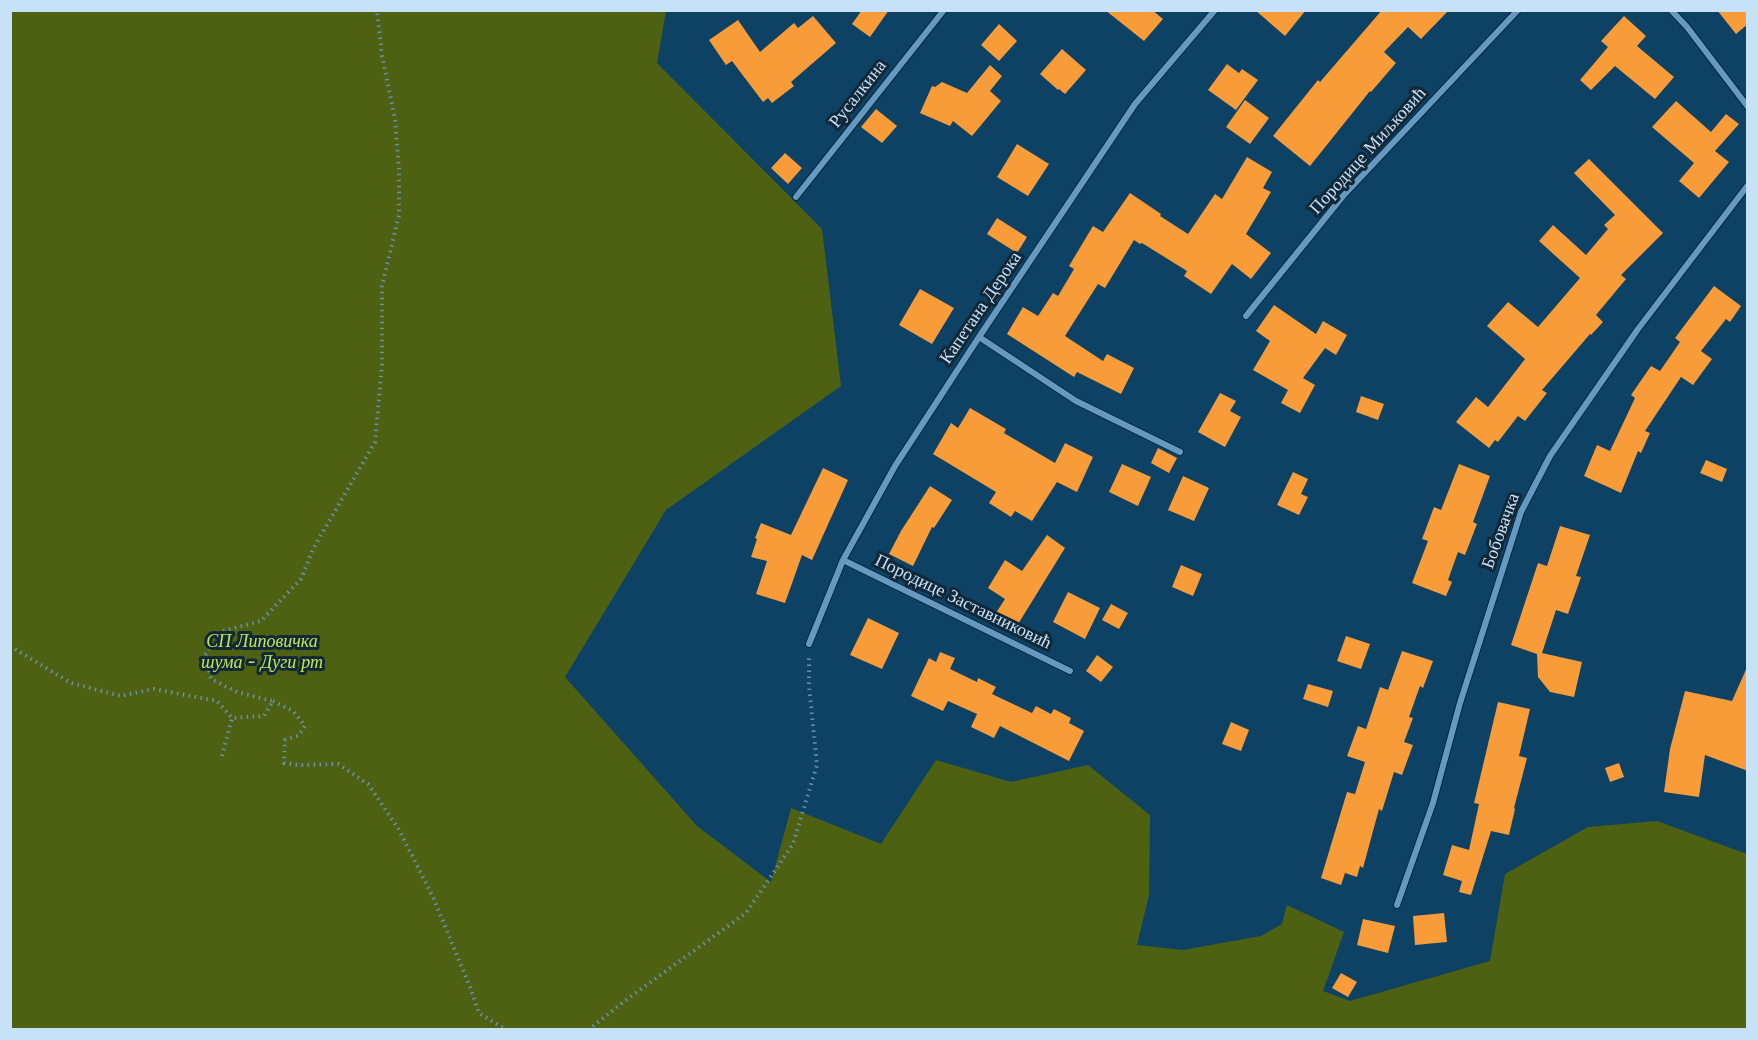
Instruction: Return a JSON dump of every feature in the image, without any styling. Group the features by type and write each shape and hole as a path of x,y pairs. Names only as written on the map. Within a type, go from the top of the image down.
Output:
{"street":[{"name":"Русалкина","path":"796,197 944,10"},
{"name":"Капетана Дерока","path":"809,644 843,560 895,466 1136,104 1215,10"},
{"name":"Породице Миљковић","path":"1246,316 1343,196 1518,10"},
{"path":"1671,10 1748,107"},
{"name":"Бобовачка","path":"1397,905 1433,803 1460,703 1521,512 1550,456 1638,329 1748,185"},
{"path":"979,337 1076,401 1180,452"},
{"name":"Породице Заставниковић","path":"843,560 1070,671"}],"path":[{"path":"376,10 382,56 395,119 399,169 399,215 382,286 382,364 375,442 314,549 301,579 261,621 223,631 205,655 211,679 237,692 273,700 293,711 305,726 299,735 285,740 284,763 338,764 368,784 398,828 433,897 479,1013 506,1029"},
{"path":"588,1029 746,913 793,844 817,765 809,686 809,644"},
{"path":"10,646 71,683 121,696 154,689 217,701 231,718"},
{"path":"231,718 264,716 273,700"},
{"path":"222,756 231,718"}],"green space":[{"name":"СП Липовичка шума - Дуги рт","path":"10,11 666,11 657,63 822,229 841,386 666,510 565,677 697,826 771,882 791,808 881,844 936,760 1011,782 1088,765 1150,815 1149,895 1137,945 1183,950 1261,936 1282,924 1287,905 1344,932 1323,991 1350,1001 1490,961 1505,874 1588,827 1657,821 1747,854 1747,1029 11,1029"}],"building":[{"path":"862,10 889,10 870,37 852,24"},
{"path":"1105,10 1152,10 1163,19 1144,41"},
{"path":"1255,10 1306,10 1285,36"},
{"path":"1382,10 1449,10 1421,39 1408,27 1384,52 1396,63 1370,91 1310,166 1273,136 1318,80 1320,82"},
{"path":"1717,10 1748,10 1748,24 1736,34"},
{"path":"813,16 836,43 791,82 794,86 772,103 768,98 763,102 732,61 726,65 709,40 738,20 760,52 794,23 798,28"},
{"path":"1624,16 1646,36 1637,46 1674,77 1655,99 1615,66 1591,90 1580,80 1608,47 1601,41"},
{"path":"999,24 1017,41 999,61 981,45"},
{"path":"1062,49 1086,70 1065,94 1040,74"},
{"path":"1227,64 1239,73 1242,69 1258,80 1236,110 1208,90"},
{"path":"990,65 1002,76 990,91 1001,101 972,136 953,121 950,126 920,113 932,86 935,87 942,82 967,93"},
{"path":"1245,100 1269,118 1250,144 1226,127"},
{"path":"1676,101 1711,132 1726,114 1739,124 1715,151 1729,162 1699,198 1679,181 1694,163 1652,127"},
{"path":"876,109 897,126 882,143 861,127"},
{"path":"1017,144 1049,164 1028,196 997,177"},
{"path":"785,153 802,168 788,184 771,168"},
{"path":"1247,157 1272,172 1263,188 1271,192 1246,234 1271,253 1251,279 1232,264 1211,294 1184,276 1187,271 1134,240 1105,288 1098,284 1065,336 1103,361 1107,354 1134,368 1121,394 1077,372 1074,377 1007,334 1023,307 1038,316 1053,293 1058,296 1074,269 1069,266 1093,226 1103,232 1130,193 1188,234 1215,194 1222,199"},
{"path":"1589,159 1663,233 1621,275 1626,279 1596,315 1603,322 1542,390 1547,393 1525,421 1518,416 1498,442 1495,440 1489,448 1456,422 1476,397 1488,407 1525,359 1487,326 1508,302 1538,327 1580,278 1539,241 1553,225 1586,255 1608,229 1604,225 1615,215 1574,173"},
{"path":"997,218 1027,237 1017,253 987,234"},
{"path":"1714,286 1741,306 1730,322 1726,319 1701,351 1712,359 1693,385 1681,377 1645,431 1650,433 1641,453 1638,451 1621,493 1584,476 1597,445 1610,451 1635,398 1631,395 1651,366 1660,371 1680,342 1675,338"},
{"path":"920,289 954,308 932,344 899,325"},
{"path":"1274,305 1316,334 1323,321 1347,335 1336,355 1325,348 1303,378 1315,385 1300,413 1281,403 1288,390 1253,370 1270,341 1256,331"},
{"path":"1220,393 1236,401 1230,411 1241,417 1225,447 1198,432"},
{"path":"1361,396 1384,404 1378,420 1356,412"},
{"path":"970,408 1006,429 1004,433 1055,463 1065,443 1093,457 1077,492 1057,482 1032,521 1015,511 1011,517 989,503 996,492 933,454 951,423 958,428"},
{"path":"1158,448 1177,458 1169,473 1151,463"},
{"path":"1706,460 1727,469 1722,482 1700,473"},
{"path":"1122,464 1151,477 1138,506 1109,492"},
{"path":"1459,464 1490,476 1473,522 1477,524 1465,555 1458,552 1448,580 1452,582 1446,596 1412,583 1428,541 1422,539 1434,507 1441,510"},
{"path":"823,468 848,480 812,560 802,555 785,603 756,594 767,561 751,557 761,523 791,535"},
{"path":"1293,472 1308,479 1301,494 1308,497 1299,515 1277,505"},
{"path":"1183,476 1209,488 1194,521 1168,510"},
{"path":"930,486 952,500 934,528 932,527 913,566 889,554"},
{"path":"1560,526 1590,535 1576,576 1581,577 1568,614 1556,610 1542,653 1582,662 1574,697 1550,692 1538,677 1537,654 1511,645 1538,563 1547,566"},
{"path":"1047,535 1065,548 1015,629 994,616 1005,599 988,588 1005,560 1022,571"},
{"path":"1181,565 1202,574 1193,596 1172,587"},
{"path":"1068,592 1100,608 1085,639 1053,622"},
{"path":"1111,604 1128,613 1119,629 1102,620"},
{"path":"868,618 899,633 882,669 850,655"},
{"path":"1346,636 1370,644 1361,669 1337,661"},
{"path":"1402,651 1433,661 1423,688 1420,686 1409,717 1413,718 1404,742 1413,745 1402,775 1394,772 1382,811 1379,809 1363,868 1360,866 1357,877 1345,873 1341,885 1321,878 1347,792 1355,794 1365,762 1347,756 1358,726 1366,729 1380,687 1388,690"},
{"path":"940,652 955,658 950,669 977,682 978,678 996,687 992,694 1032,713 1036,706 1051,714 1054,709 1071,718 1069,723 1084,731 1069,761 1000,726 994,738 971,727 977,714 948,701 943,711 911,696 929,658 936,662"},
{"path":"1097,655 1113,667 1101,682 1086,671"},
{"path":"1748,665 1748,771 1705,755 1699,797 1664,792 1670,749 1685,691 1732,701"},
{"path":"1308,684 1333,691 1328,707 1303,699"},
{"path":"1498,702 1530,709 1519,756 1527,758 1509,835 1491,831 1471,895 1459,892 1462,881 1443,875 1452,845 1469,850 1479,804 1474,803"},
{"path":"1231,722 1249,730 1241,751 1222,744"},
{"path":"1619,763 1624,777 1610,782 1605,768"},
{"path":"1444,913 1447,942 1415,945 1413,916"},
{"path":"1363,919 1395,926 1388,953 1357,945"},
{"path":"1341,973 1357,982 1348,997 1332,988"}]}
